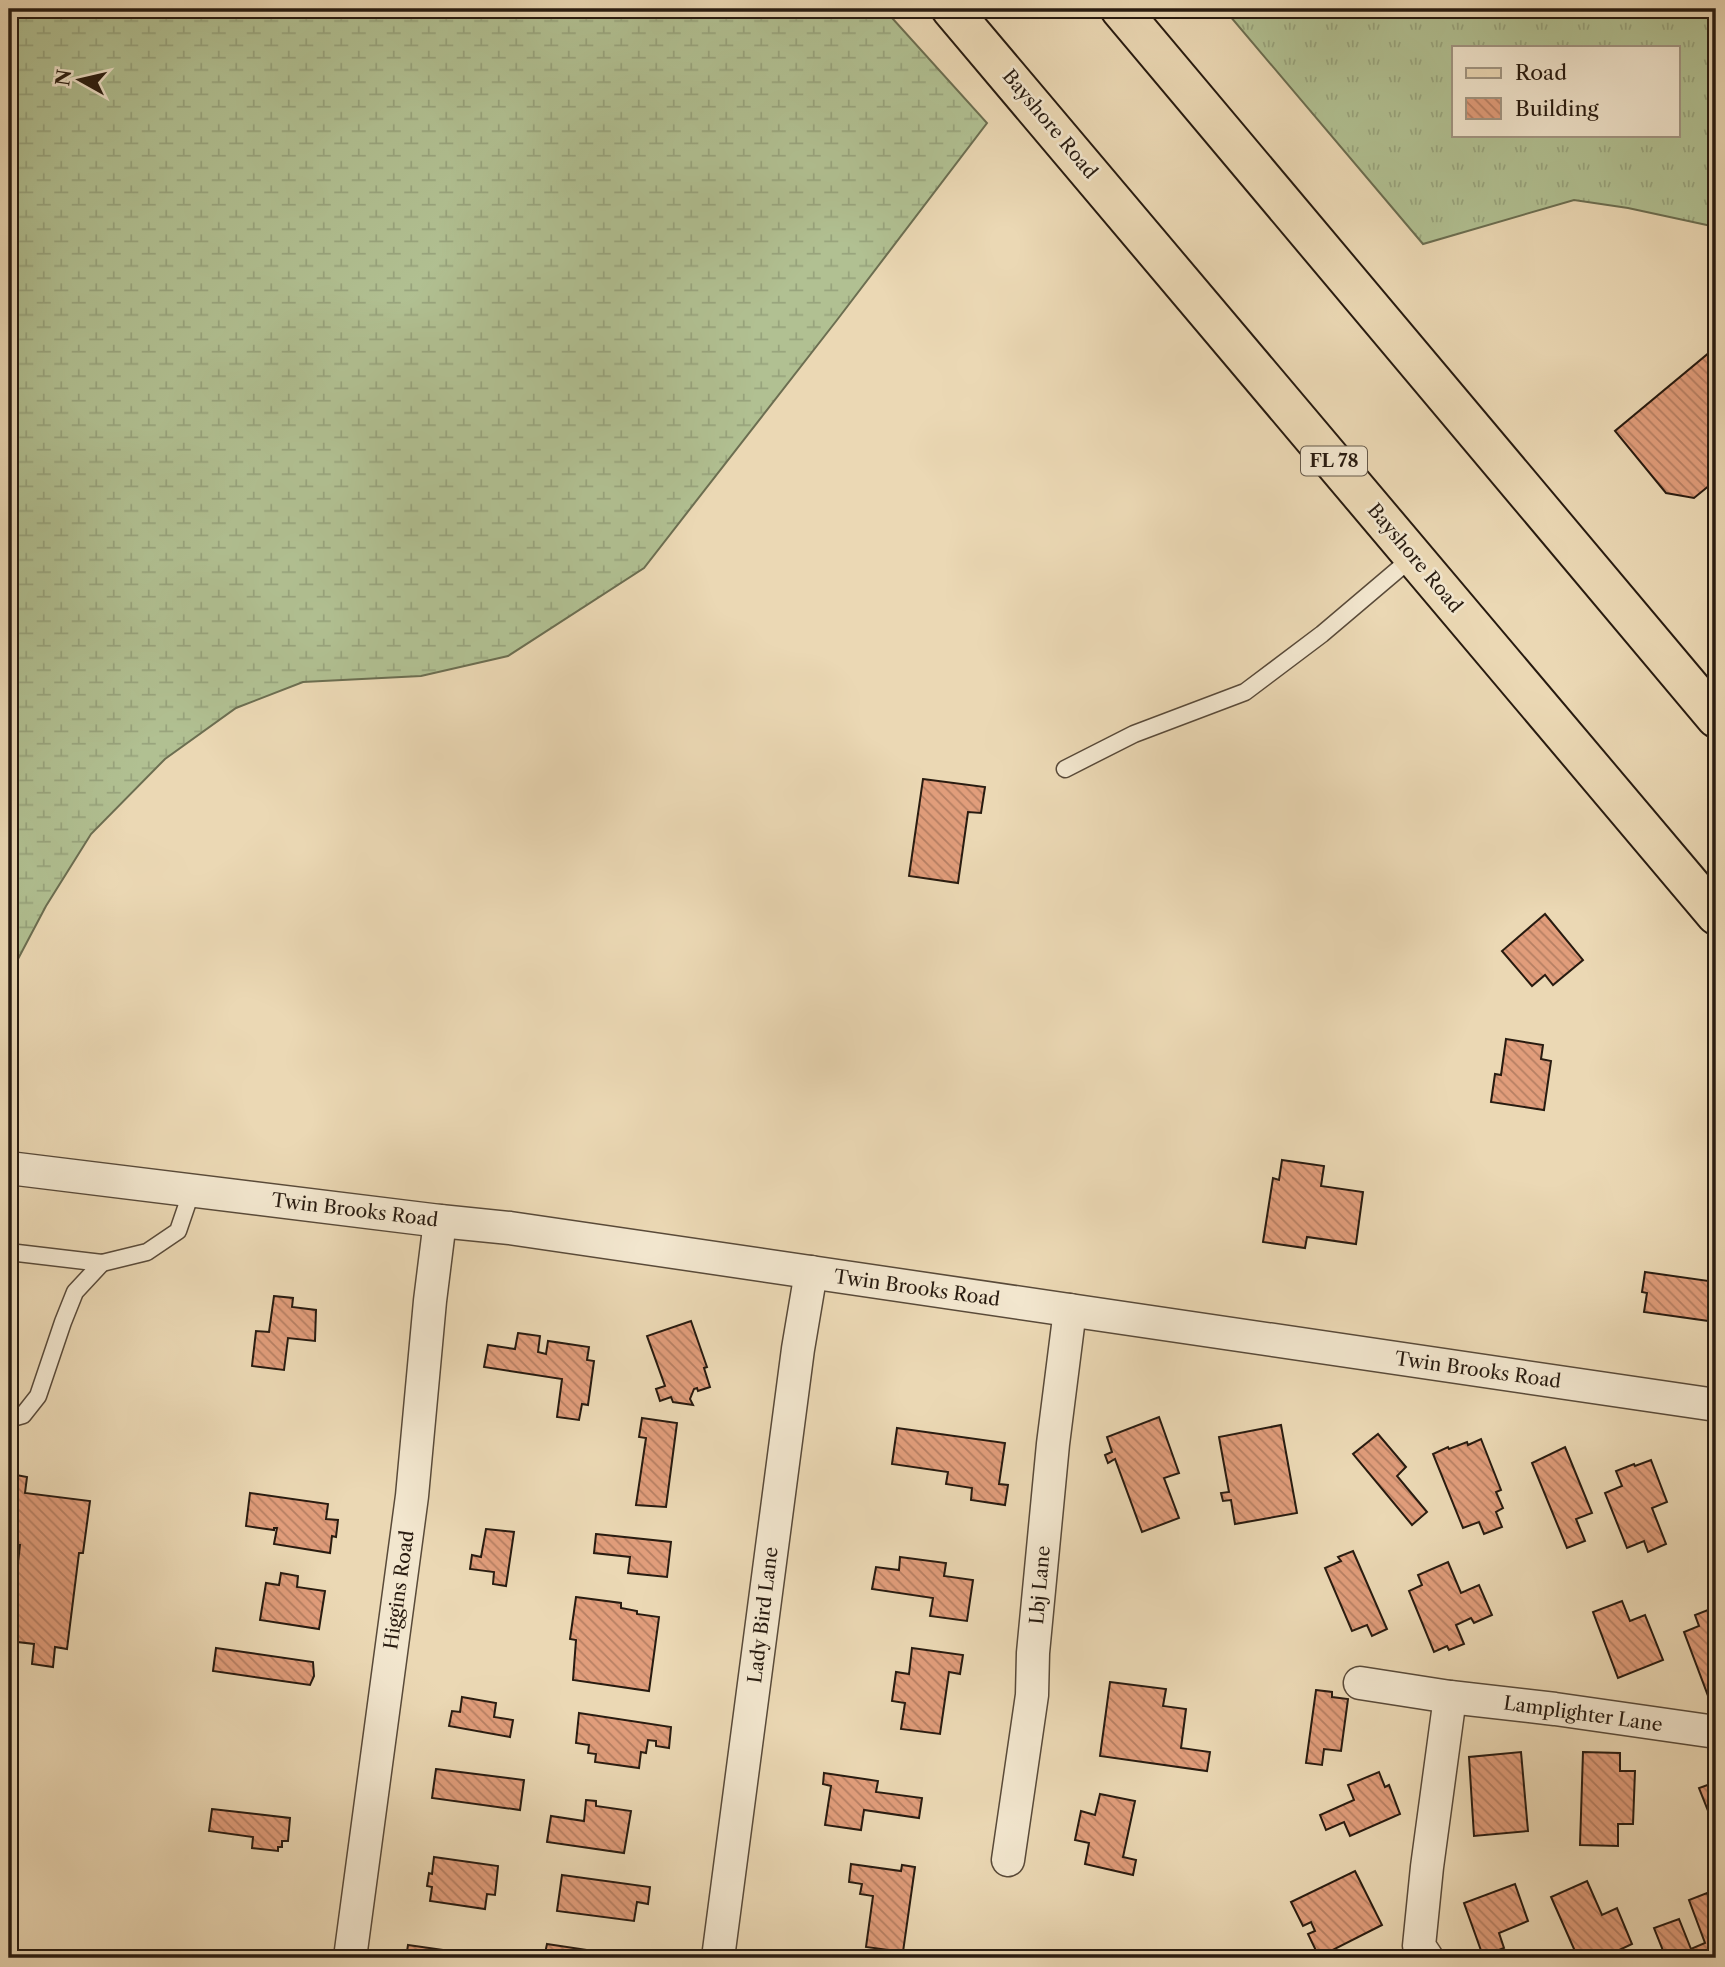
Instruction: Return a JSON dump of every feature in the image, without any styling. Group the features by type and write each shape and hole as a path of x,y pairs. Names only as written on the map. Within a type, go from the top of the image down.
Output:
{"main road":[{"name":"Bayshore Road","path":"951,9 1716,915"},
{"path":"1120,9 1716,718"}],"street":[{"name":"Twin Brooks Road","path":"9,1168 440,1221 510,1227 1716,1405"},
{"name":"Higgins Road","path":"350,1958 411,1496 440,1221"},
{"name":"Lady Bird Lane","path":"719,1958 796,1363 811,1272"},
{"name":"Lbj Lane","path":"1008,1860 1032,1695 1033,1653 1053,1444 1070,1310"},
{"name":"Lamplighter Lane","path":"1360,1683 1716,1732"},
{"path":"1427,1958 1419,1946 1450,1697"}],"lane":[{"path":"1065,769 1134,734 1245,692 1322,634 1414,556"},
{"path":"9,1252 102,1263 147,1252 178,1231 192,1190"},
{"path":"9,1419 23,1415 38,1396 75,1292 102,1263"}],"green space":[{"path":"9,9 884,9 987,123 644,568 508,656 421,676 303,682 236,708 165,759 91,834 46,906 9,976"},
{"path":"1224,9 1716,9 1716,227 1628,208 1574,200 1423,244"}],"building":[{"path":"1716,347 1716,480 1694,498 1666,493 1615,431"},
{"path":"923,779 985,787 981,813 968,812 958,883 909,876"},
{"path":"1545,914 1583,960 1553,985 1545,975 1532,986 1502,951"},
{"path":"1506,1039 1543,1045 1541,1059 1551,1061 1544,1110 1491,1102 1495,1074 1501,1075"},
{"path":"1282,1160 1324,1166 1321,1186 1363,1192 1356,1244 1307,1237 1305,1248 1263,1242 1273,1178 1279,1180"},
{"path":"1645,1272 1716,1282 1716,1322 1644,1312 1647,1293 1642,1292"},
{"path":"274,1296 293,1298 292,1307 316,1310 315,1341 288,1338 284,1370 252,1366 256,1331 269,1332"},
{"path":"691,1321 707,1367 704,1368 710,1387 698,1391 697,1388 694,1389 690,1399 693,1405 673,1402 671,1397 660,1401 656,1389 665,1386 647,1336"},
{"path":"518,1333 540,1336 538,1352 546,1354 548,1341 589,1347 587,1360 594,1361 588,1405 582,1404 579,1420 557,1417 562,1379 484,1367 488,1345 515,1349"},
{"path":"1159,1417 1179,1473 1164,1478 1179,1518 1142,1532 1115,1459 1108,1463 1105,1455 1112,1452 1107,1437"},
{"path":"642,1418 677,1423 666,1507 636,1505 646,1438 639,1437"},
{"path":"1281,1425 1297,1513 1235,1524 1231,1500 1223,1501 1221,1493 1229,1492 1219,1437"},
{"path":"897,1428 1005,1443 999,1484 1008,1485 1005,1505 971,1500 972,1488 946,1484 948,1472 892,1464"},
{"path":"1378,1434 1406,1467 1397,1476 1427,1512 1412,1525 1353,1454"},
{"path":"1481,1439 1501,1490 1496,1492 1503,1508 1496,1512 1502,1527 1484,1534 1479,1522 1463,1528 1433,1454 1448,1447 1449,1449 1467,1442 1468,1445"},
{"path":"1565,1447 1592,1513 1576,1519 1585,1541 1567,1548 1532,1463"},
{"path":"1651,1460 1667,1502 1652,1508 1666,1544 1648,1552 1644,1541 1627,1548 1605,1493 1622,1486 1616,1471"},
{"path":"11,1474 27,1477 25,1493 90,1501 83,1553 79,1553 67,1649 55,1647 53,1667 32,1664 34,1644 9,1641 9,1605 13,1606 20,1545 9,1544"},
{"path":"250,1493 328,1504 326,1519 338,1520 330,1553 274,1544 277,1528 274,1530 246,1526"},
{"path":"486,1529 514,1532 506,1586 493,1584 494,1572 470,1569 472,1555 481,1557"},
{"path":"596,1534 671,1542 667,1577 628,1573 630,1557 594,1553"},
{"path":"1353,1551 1387,1629 1372,1636 1367,1625 1352,1631 1325,1568 1341,1561 1338,1557"},
{"path":"900,1557 946,1563 944,1576 973,1580 967,1621 930,1616 933,1598 872,1589 876,1567 899,1570"},
{"path":"1448,1562 1461,1593 1479,1585 1492,1615 1474,1623 1471,1618 1456,1625 1464,1644 1449,1650 1447,1646 1434,1652 1409,1591 1422,1585 1418,1575"},
{"path":"281,1573 298,1576 297,1587 325,1591 319,1629 260,1620 266,1583 279,1585"},
{"path":"576,1597 621,1603 621,1608 637,1611 637,1614 659,1617 649,1691 573,1680 576,1640 570,1639"},
{"path":"1622,1601 1630,1621 1645,1615 1663,1660 1618,1678 1593,1612"},
{"path":"1713,1608 1716,1616 1716,1698 1710,1701 1684,1632 1699,1626 1695,1615"},
{"path":"216,1648 313,1662 314,1676 310,1685 213,1671"},
{"path":"912,1648 963,1655 960,1674 949,1672 940,1734 901,1729 905,1703 892,1701 896,1672 909,1674"},
{"path":"1110,1682 1166,1689 1163,1706 1186,1709 1181,1748 1210,1752 1207,1771 1100,1756"},
{"path":"1316,1690 1332,1692 1332,1697 1348,1699 1341,1751 1324,1749 1322,1765 1306,1763"},
{"path":"462,1697 496,1703 494,1717 513,1720 510,1737 449,1726 452,1711 460,1712"},
{"path":"579,1713 671,1727 669,1748 656,1746 656,1741 648,1740 646,1753 641,1752 639,1768 595,1762 596,1754 588,1753 589,1745 576,1743"},
{"path":"1521,1752 1528,1831 1474,1836 1469,1757"},
{"path":"1583,1752 1620,1753 1620,1771 1635,1771 1633,1824 1618,1824 1618,1846 1580,1845"},
{"path":"436,1769 524,1780 520,1810 432,1798"},
{"path":"1379,1772 1385,1787 1389,1785 1400,1814 1350,1836 1344,1822 1326,1830 1320,1815 1354,1800 1348,1785"},
{"path":"824,1773 878,1781 876,1792 922,1798 919,1818 864,1810 861,1830 825,1825 831,1786 823,1784"},
{"path":"1716,1782 1716,1831 1699,1788"},
{"path":"1100,1794 1135,1801 1123,1857 1136,1860 1133,1875 1085,1864 1089,1843 1075,1840 1081,1811 1095,1815"},
{"path":"586,1800 596,1801 596,1806 631,1811 624,1853 547,1842 551,1816 584,1821"},
{"path":"212,1809 290,1818 288,1841 282,1841 282,1847 278,1847 278,1851 252,1848 253,1837 209,1831"},
{"path":"434,1857 498,1866 495,1895 487,1894 485,1909 430,1901 432,1887 427,1886"},
{"path":"851,1864 901,1871 902,1865 915,1867 903,1952 866,1947 873,1896 860,1894 862,1884 849,1882"},
{"path":"1355,1871 1382,1925 1319,1957 1308,1934 1315,1931 1311,1922 1303,1926 1291,1902"},
{"path":"562,1875 650,1887 648,1904 637,1902 634,1921 557,1911"},
{"path":"1587,1881 1602,1915 1617,1908 1632,1944 1608,1958 1578,1958 1551,1897"},
{"path":"1515,1884 1528,1921 1499,1933 1504,1948 1483,1956 1464,1903"},
{"path":"1707,1893 1716,1916 1716,1958 1666,1958 1654,1928 1679,1919 1691,1949 1705,1943 1689,1900"},
{"path":"547,1944 634,1957 634,1958 544,1958"},
{"path":"408,1945 486,1956 486,1958 406,1958"}]}
